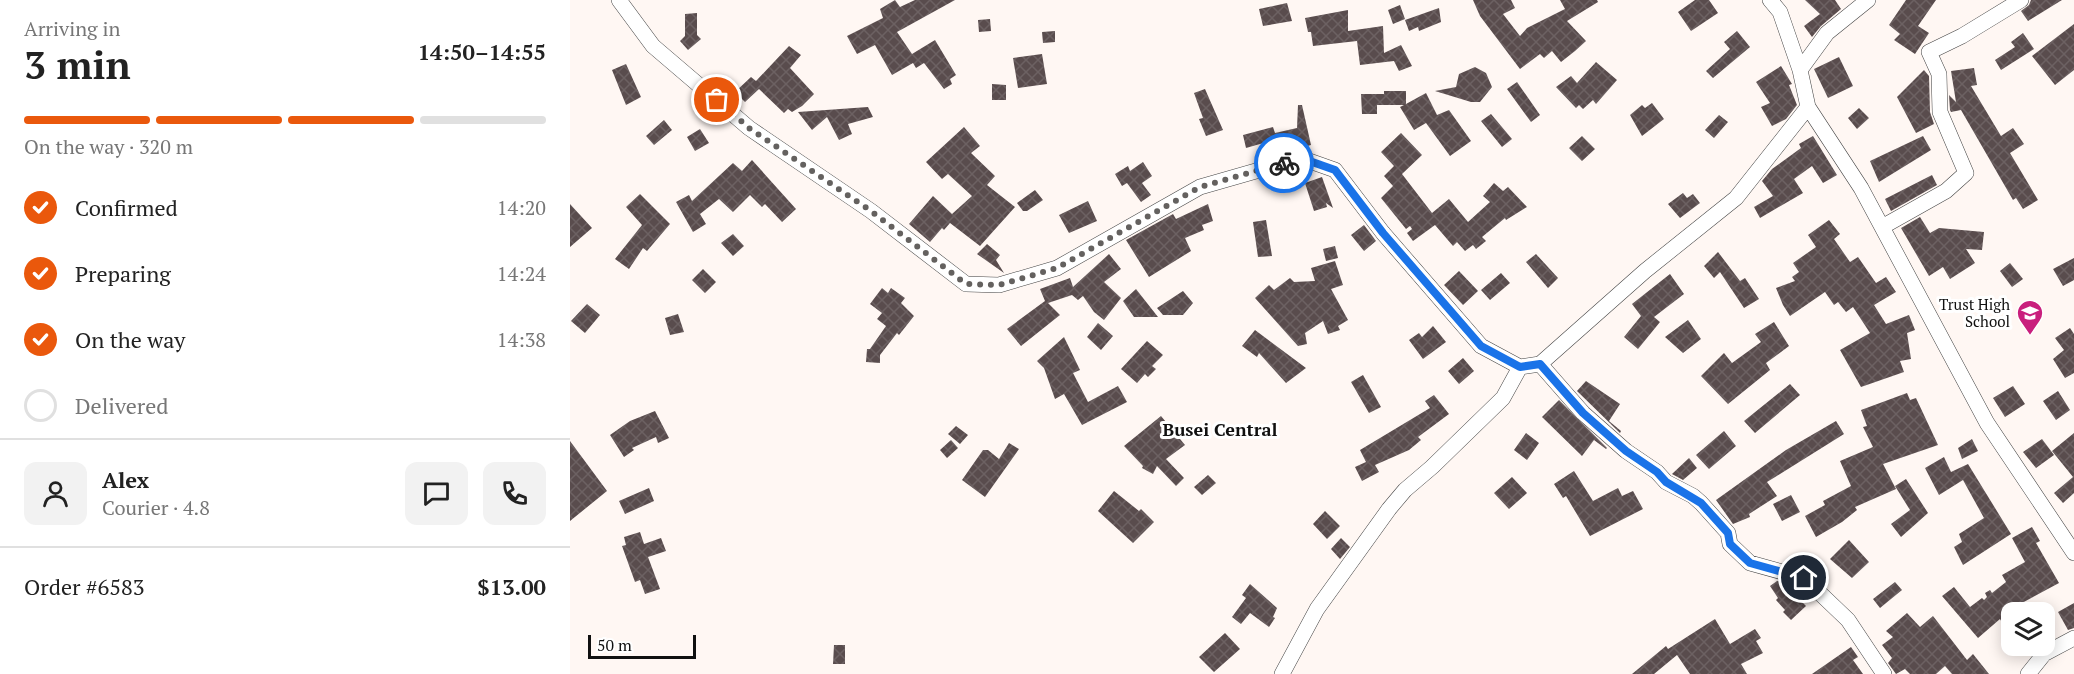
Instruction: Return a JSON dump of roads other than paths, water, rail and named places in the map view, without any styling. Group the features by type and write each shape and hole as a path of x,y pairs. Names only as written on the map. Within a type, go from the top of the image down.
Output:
{"street":[{"path":"619,0 653,46 749,128 871,211 966,284 999,285 1057,268 1200,187 1301,158 1335,170 1383,233 1481,346 1520,367 1540,364 1645,271 1736,198 1808,107"},
{"path":"1770,0 1780,12 1800,70 1808,107 1861,188 1987,423 2074,553"},
{"path":"1800,70 1827,33 1868,0"},
{"path":"1882,227 1946,191 1966,173 1941,112 1939,74 1929,52 1962,36 2020,0"},
{"path":"1540,364 1583,413 1626,451 1657,472 1666,482 1701,503 1728,533 1730,544 1750,563 1804,578 1848,620 1884,674"},
{"path":"1282,674 1317,609 1389,509 1405,490 1503,398 1520,367"},
{"path":"2028,674 2044,654 2074,638"}],"place":[{"name":"Trust High School","path":"2030,336"}],"district":[{"name":"Busei Central","path":"1220,429"}]}
